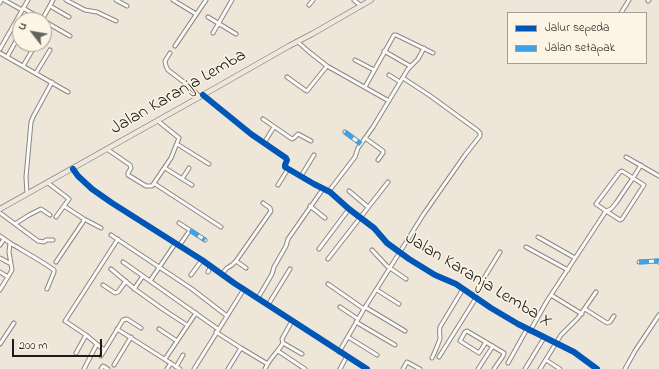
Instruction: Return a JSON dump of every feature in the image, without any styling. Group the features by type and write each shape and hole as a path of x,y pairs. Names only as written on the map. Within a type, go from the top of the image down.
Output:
{"main road":[{"name":"Jalan Karanja Lemba","path":"0,209 371,0"}],"street":[{"path":"0,3 3,0 30,12"},
{"path":"0,49 28,0"},
{"path":"47,12 53,0"},
{"path":"66,0 85,10 98,12 116,21"},
{"path":"116,0 128,6"},
{"path":"173,0 196,14"},
{"path":"175,46 206,0"},
{"path":"213,33 232,0"},
{"path":"309,5 313,0"},
{"path":"354,0 361,6"},
{"path":"622,12 628,0"},
{"path":"50,6 69,17"},
{"path":"208,17 236,34"},
{"path":"52,25 70,36"},
{"path":"365,87 393,36 395,35 433,52"},
{"path":"298,42 327,66 388,101"},
{"path":"7,57 12,48"},
{"path":"329,191 355,157 358,148 402,78 410,66 418,60 424,48"},
{"path":"384,51 410,66"},
{"path":"23,66 31,52"},
{"path":"36,73 49,52"},
{"path":"0,53 68,92"},
{"path":"170,53 165,62 168,70 249,133 286,158 287,160 285,166 288,169 278,184"},
{"path":"356,60 374,70"},
{"path":"287,77 308,91 327,66"},
{"path":"389,75 400,82"},
{"path":"340,352 357,320 436,195 465,155 478,140 480,135 477,130 461,118 402,78"},
{"path":"27,194 27,173 32,117 52,82"},
{"path":"263,119 292,139 299,134 311,141"},
{"path":"108,149 130,165 131,168 127,174 129,176 147,186 152,186 155,184 172,156 179,137 158,121"},
{"path":"264,143 274,127"},
{"path":"345,132 361,144"},
{"path":"365,138 383,151 378,160"},
{"path":"177,144 209,164"},
{"path":"301,176 314,155"},
{"path":"626,157 659,176"},
{"path":"508,363 606,211 611,209 641,165"},
{"path":"165,168 192,185"},
{"path":"182,179 189,168"},
{"path":"73,169 92,189 347,356 362,368 367,369"},
{"name":"Jalan Karanja Lemba X","path":"288,169 329,191 349,209 374,228 383,240 399,253 435,275 450,281 528,330 574,352 597,369"},
{"path":"622,171 644,185 622,219 620,220 606,211 596,203 620,172 622,171"},
{"path":"328,260 388,182"},
{"path":"48,183 69,199 56,217"},
{"path":"155,184 221,227"},
{"path":"258,298 272,274 288,239 323,189"},
{"path":"349,191 368,207"},
{"path":"222,274 236,261 271,211 270,208 263,203"},
{"path":"64,206 101,228"},
{"path":"310,206 325,218"},
{"path":"15,224 41,209 50,215"},
{"path":"319,249 349,209"},
{"path":"0,213 38,241 44,242 46,240 52,240"},
{"path":"56,262 84,219"},
{"path":"179,223 205,240"},
{"path":"179,246 190,230"},
{"path":"111,235 192,289 227,316"},
{"path":"0,236 54,270 47,289"},
{"path":"538,237 575,258"},
{"path":"0,244 4,239"},
{"path":"104,350 86,335 65,321 118,239"},
{"path":"0,290 11,271 10,243"},
{"path":"150,281 175,244"},
{"path":"526,248 568,270"},
{"path":"372,250 390,268 406,279"},
{"path":"439,357 500,252"},
{"path":"0,258 11,264"},
{"path":"191,276 202,260"},
{"path":"236,261 246,268"},
{"path":"123,262 196,313 240,348 268,363"},
{"path":"639,262 659,262"},
{"path":"208,272 211,266"},
{"path":"111,269 134,289 188,325"},
{"path":"268,305 290,269"},
{"path":"0,272 8,277"},
{"path":"134,289 143,276"},
{"path":"103,285 115,293 118,292 126,281"},
{"path":"328,284 365,308 405,331"},
{"path":"194,369 244,289"},
{"path":"432,358 440,339 440,327 463,289"},
{"path":"377,290 399,304"},
{"path":"540,369 563,333 582,314 596,292"},
{"path":"551,295 582,314"},
{"path":"340,307 395,345"},
{"path":"585,309 607,323 609,323 614,316"},
{"path":"165,360 196,313"},
{"path":"625,369 659,315"},
{"path":"101,356 123,320 126,319 141,328"},
{"path":"266,369 268,363 283,343 282,340 292,321"},
{"path":"0,344 14,323"},
{"path":"117,329 180,369"},
{"path":"159,329 177,341"},
{"path":"486,342 479,353 460,341 467,331 493,346 504,353 494,369"},
{"path":"76,353 86,335"},
{"path":"348,337 377,355"},
{"path":"114,365 131,338"},
{"path":"525,369 544,338"},
{"path":"283,343 302,354"},
{"path":"84,369 97,344"},
{"path":"478,369 493,346"},
{"path":"228,369 240,348"},
{"path":"278,351 305,369"},
{"path":"176,367 183,355"},
{"path":"340,369 347,356"},
{"path":"546,360 559,369"},
{"path":"402,369 407,362 419,369"},
{"path":"166,369 170,363"},
{"path":"101,369 103,366 108,369"}],"marked path":[{"path":"345,132 361,144"},
{"path":"190,230 205,240"},
{"path":"639,262 659,262"}],"cycle path":[{"path":"203,95 251,134 286,158 287,160 285,167 330,192 374,228 387,243 409,259 435,275 456,284 518,324 574,352 597,369"},
{"path":"73,169 92,189 112,203 202,260 234,283 367,369"}]}
